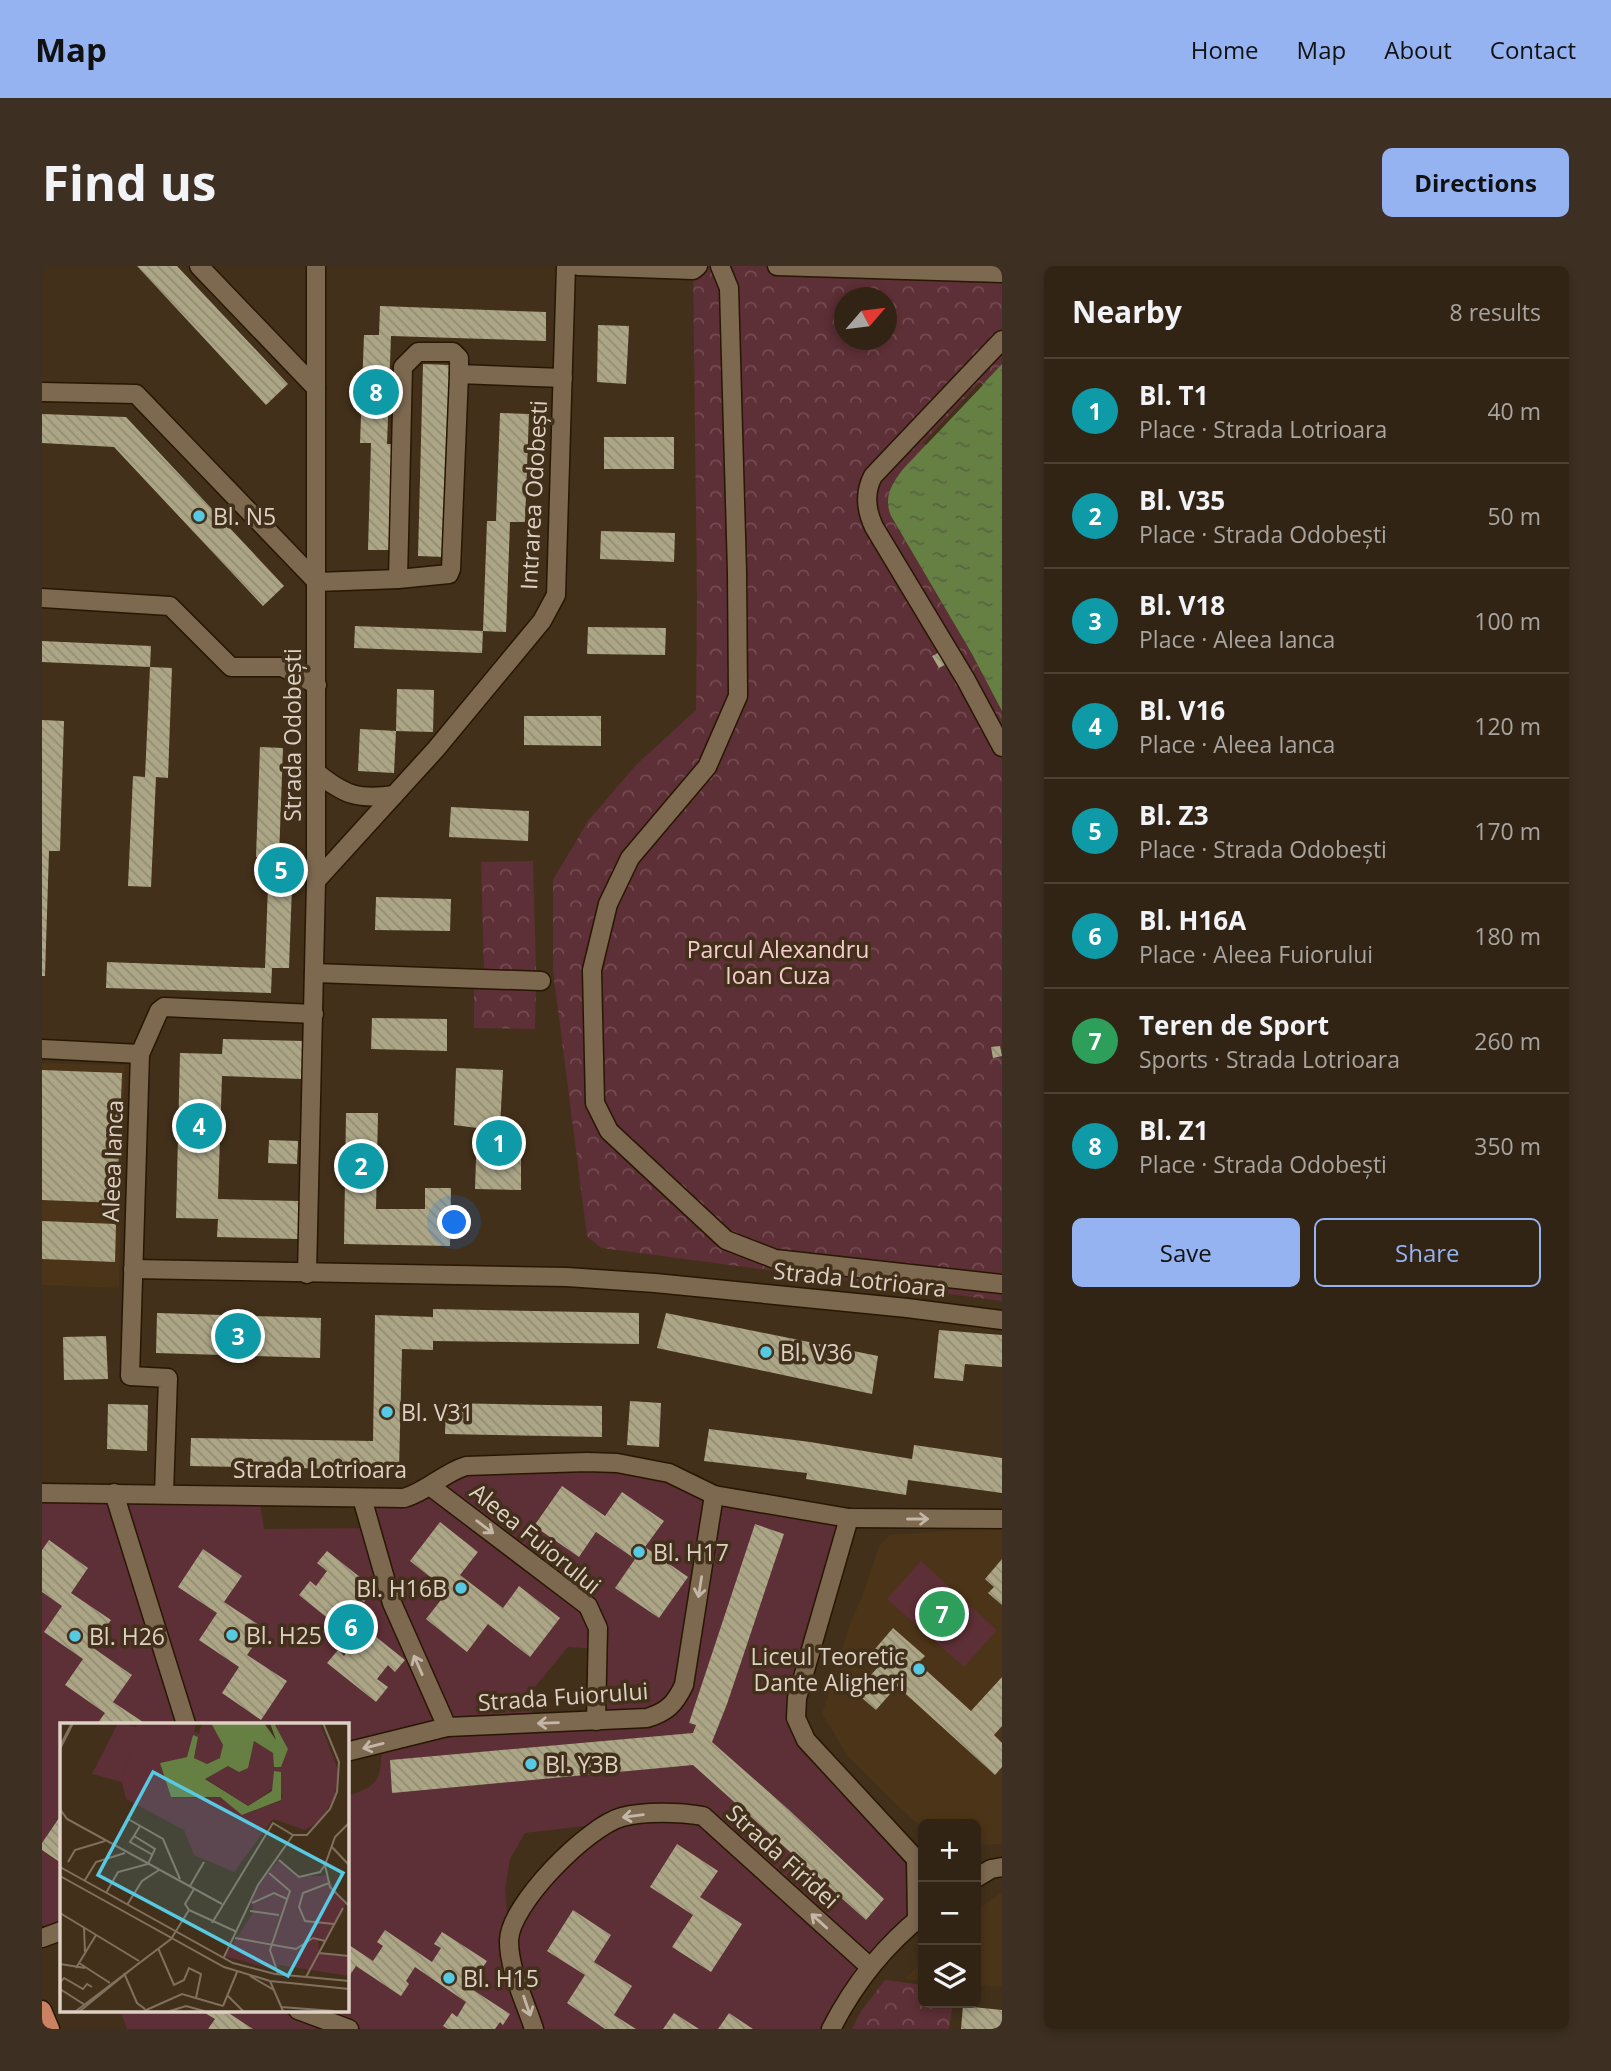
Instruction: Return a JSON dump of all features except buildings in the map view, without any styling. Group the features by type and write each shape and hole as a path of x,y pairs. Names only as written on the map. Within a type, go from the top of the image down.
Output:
{"main road":[{"path":"42,2010 50,2029"}],"street":[{"path":"199,266 316,388"},
{"name":"Strada Odobești","path":"307,1274 316,881 316,266"},
{"name":"Intrarea Odobești","path":"316,881 436,749 542,621 556,595 566,266"},
{"path":"578,266 695,268"},
{"path":"720,266 729,288 738,696 708,767 630,858 608,904 592,970 595,1103 609,1131 726,1240 775,1259 1002,1284"},
{"path":"777,266 1002,273"},
{"path":"1002,340 880,468 869,485 867,494 868,510 874,527 967,680 1002,747"},
{"path":"42,392 136,394 317,582 398,579 443,575 449,574 451,569 459,374 459,358 453,352 418,352 403,368 398,579"},
{"path":"459,374 563,378"},
{"path":"42,598 170,606 231,667 282,667 317,685"},
{"path":"316,772 332,786 352,796 370,799 394,795"},
{"path":"314,972 541,981"},
{"path":"42,1049 140,1054 159,1011 164,1007 314,1014"},
{"name":"Aleea Ianca","path":"140,1054 130,1376 168,1378 164,1493"},
{"path":"134,1269 307,1274"},
{"name":"Strada Lotrioara","path":"307,1274 605,1279 880,1305 1002,1320"},
{"name":"Strada Lotrioara","path":"42,1493 404,1498 430,1486 452,1470 466,1466 587,1462 646,1467 669,1473 714,1495 849,1518 1002,1519"},
{"name":"Aleea Fuiorului","path":"430,1486 588,1606 598,1628 596,1721"},
{"path":"114,1493 186,1723"},
{"name":"Strada Fuiorului","path":"447,1727 647,1718 664,1713 677,1702 684,1685 714,1495"},
{"path":"348,1752 447,1727 392,1603 362,1498"},
{"path":"849,1518 797,1699 796,1718 806,1740 918,1858"},
{"name":"Strada Firidei","path":"534,2029 513,1965 509,1938 517,1916 546,1877 586,1836 604,1824 624,1816 688,1813 703,1816 870,1967"},
{"path":"831,2029 853,1990 870,1967 918,1920"},
{"path":"42,1938 60,1931"},
{"path":"301,2011 349,2029"}],"shaded area":[{"path":"42,1063 125,1065 119,1288 42,1285"},
{"name":"Liceul Teoretic Dante Aligheri","path":"1002,1527 1002,1844 981,1845 981,1819 918,1819 918,1824 848,1756 822,1714 850,1624 879,1546 890,1535"},
{"path":"1002,1892 1002,1987 981,1985 981,1907"},
{"path":"918,1965 918,1980 905,1979"}],"green space":[{"name":"Parcul Alexandru Ioan Cuza","path":"693,266 1002,266 1002,364 904,468 895,480 888,499 893,520 972,654 1002,711 1002,1301 601,1248 587,1236 553,971 553,880 588,821 636,765 696,710"},
{"path":"533,861 536,970 484,972 481,862"},
{"path":"474,988 536,988 535,1029 474,1028"},
{"path":"617,1463 714,1495 849,1518 796,1718 916,1859 917,1920 831,2029 127,2029 120,2011 348,2011 348,1796 367,1788 377,1779 382,1744 348,1752 348,1723 60,1723 60,1931 47,1936 42,1923 42,1493 259,1495 264,1529 368,1528 362,1498 404,1498 442,1476","holes":["568,1647 597,1649 596,1721 533,1724 530,1693","602,1824 518,1916 509,1936 505,1889 510,1859 525,1833"]},
{"path":"921,1561 997,1630 964,1667 887,1599"},
{"path":"885,1980 918,1984 918,2008 952,2008 949,2029 852,2029 861,2011"}],"water":[{"path":"1002,364 1002,711 972,654 891,516 888,496 904,468"}],"pier":[{"path":"980,382 983,385 926,445 923,443"}],"place":[{"name":"Bl. Z1","path":"376,392"},
{"name":"Bl. N5","path":"199,516"},
{"name":"Bl. Z3","path":"281,870"},
{"name":"Bl. V16","path":"199,1126"},
{"name":"Bl. T1","path":"499,1143"},
{"name":"Bl. V35","path":"361,1166"},
{"name":"Bl. V18","path":"238,1336"},
{"name":"Bl. V36","path":"766,1352"},
{"name":"Bl. V31","path":"387,1412"},
{"name":"Bl. H17","path":"639,1552"},
{"name":"Bl. H16B","path":"461,1588"},
{"name":"Teren de Sport","path":"942,1614"},
{"name":"Bl. H16A","path":"351,1627"},
{"name":"Bl. H25","path":"232,1635"},
{"name":"Bl. H26","path":"75,1636"},
{"name":"Liceul Teoretic Dante Aligheri","path":"919,1669"},
{"name":"Bl. Y3B","path":"531,1764"},
{"name":"Bl. H15","path":"449,1978"}]}
